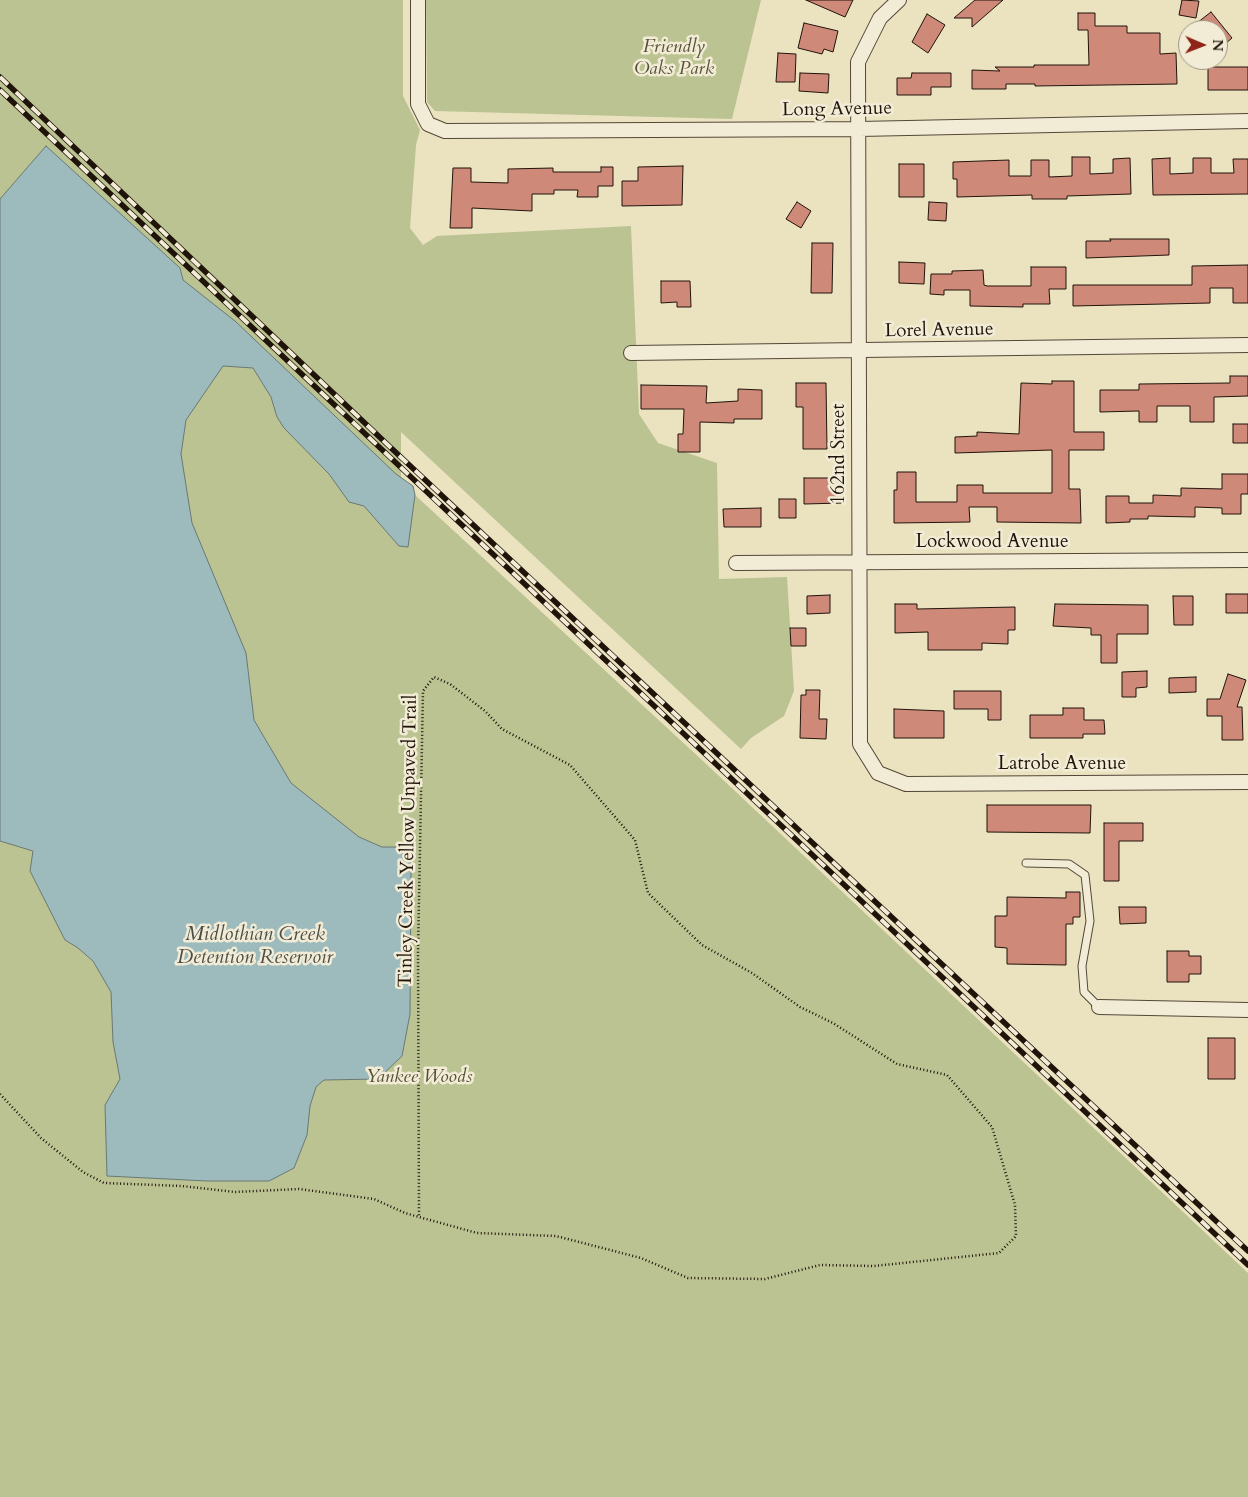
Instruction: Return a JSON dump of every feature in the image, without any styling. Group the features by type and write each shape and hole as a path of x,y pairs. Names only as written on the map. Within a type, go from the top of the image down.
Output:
{"street":[{"name":"Long Avenue","path":"418,0 418,104 428,124 445,131 859,129 1248,121"},
{"name":"162nd Street","path":"878,773 860,744 858,62 880,18 899,0"},
{"name":"Lorel Avenue","path":"632,353 1248,345"},
{"name":"Lockwood Avenue","path":"736,563 1248,560"},
{"name":"Latrobe Avenue","path":"878,773 906,784 1248,782"},
{"path":"1099,1007 1248,1010"}],"lane":[{"path":"1026,864 1069,864 1085,874 1090,921 1082,966 1084,992 1099,1007"}],"path":[{"name":"Tinley Creek Yellow Unpaved Trail","path":"0,1094 41,1138 83,1172 104,1183 182,1186 235,1192 299,1189 374,1199 419,1217 477,1232 556,1236 641,1258 688,1278 764,1279 820,1266 874,1266 999,1252 1016,1236 1014,1205 1006,1169 992,1127 947,1075 897,1064 833,1023 800,1007 752,973 702,944 648,893 635,840 570,765 502,729 485,711 450,684 434,677 422,691 418,952 419,1217"}],"green space":[{"name":"Yankee Woods","path":"0,0 403,0 403,96 420,130 416,145 410,228 423,245 437,236 631,226 639,414 658,443 717,463 719,579 787,577 794,691 784,716 751,738 741,749 401,432 401,489 414,501 415,495 703,761 1248,1273 1248,1497 0,1497"},
{"name":"Friendly Oaks Park","path":"426,0 761,0 732,119 435,111 427,102"}],"water":[{"name":"Midlothian Creek Detention Reservoir","path":"46,146 180,268 183,280 235,321 396,474 413,486 415,495 408,547 399,546 364,506 349,502 329,474 284,428 277,417 271,397 253,368 223,366 186,420 181,454 192,523 246,653 254,720 291,783 359,837 382,847 398,847 411,864 410,1014 402,1056 378,1079 324,1080 316,1087 310,1106 307,1135 294,1168 269,1181 207,1181 107,1176 105,1105 120,1079 113,1042 111,992 93,961 65,940 30,871 33,851 0,841 0,199"}],"building":[{"path":"806,0 853,0 845,17"},
{"path":"975,0 1003,0 972,27 972,18 954,18"},
{"path":"1182,0 1199,1 1196,18 1179,15"},
{"path":"1211,12 1217,20 1201,20"},
{"path":"1078,13 1095,13 1095,26 1127,26 1127,33 1160,33 1160,54 1176,53 1177,84 1035,86 1035,84 1006,84 1006,89 972,89 972,70 1000,71 995,67 1034,67 1034,65 1089,65 1088,30 1078,30"},
{"path":"927,14 945,25 928,53 912,42"},
{"path":"804,23 838,31 833,52 824,49 822,54 798,48"},
{"path":"1228,33 1232,38 1228,41"},
{"path":"778,53 796,54 795,82 776,82"},
{"path":"1248,67 1248,90 1208,90 1208,70"},
{"path":"800,73 829,74 828,93 799,91"},
{"path":"912,73 951,73 951,87 931,87 931,95 897,95 897,78 911,78"},
{"path":"1072,157 1090,157 1090,174 1113,173 1113,159 1130,158 1131,194 1067,196 1067,199 1032,199 1032,195 957,197 957,179 953,179 953,162 1009,160 1009,176 1031,176 1031,160 1049,160 1049,177 1072,176"},
{"path":"1170,158 1170,174 1193,173 1193,158 1211,158 1211,173 1234,173 1233,159 1248,159 1248,194 1153,195 1152,159"},
{"path":"899,164 924,164 924,197 899,197"},
{"path":"683,166 682,205 622,206 622,181 638,181 638,167"},
{"path":"601,167 613,167 613,186 598,186 598,197 577,197 578,190 554,190 554,194 532,194 532,211 472,208 472,228 450,228 453,168 471,168 471,182 508,183 508,169 553,168 553,172 601,172"},
{"path":"797,202 811,211 801,228 786,219"},
{"path":"929,202 947,203 946,221 928,220"},
{"path":"1110,239 1169,239 1169,255 1086,258 1086,241 1111,241"},
{"path":"812,243 833,243 832,293 811,293"},
{"path":"899,262 925,263 924,284 899,283"},
{"path":"1248,265 1248,303 1233,303 1233,288 1210,288 1210,303 1073,306 1073,285 1192,285 1192,266"},
{"path":"1031,267 1066,267 1066,289 1049,289 1050,304 1023,304 1023,307 970,306 970,290 944,290 944,295 930,294 931,274 952,274 952,271 983,270 984,285 987,286 1031,286"},
{"path":"661,281 690,281 691,307 677,307 677,302 661,303"},
{"path":"1230,376 1248,376 1248,396 1214,397 1214,422 1190,422 1190,406 1157,406 1157,422 1139,422 1139,411 1100,412 1100,390 1139,390 1139,384 1230,383"},
{"path":"1052,381 1074,381 1074,432 1104,432 1104,450 1069,450 1069,489 1080,489 1081,523 997,522 997,507 969,507 970,522 894,523 894,490 897,490 897,472 916,472 916,502 957,502 957,485 983,485 983,493 1052,493 1052,450 955,453 955,437 977,436 977,432 1019,434 1021,383 1052,384"},
{"path":"796,383 826,383 827,449 803,449 803,407 796,407"},
{"path":"641,385 707,386 706,403 738,401 738,389 762,390 762,419 734,419 734,423 700,422 700,452 678,452 678,434 683,434 684,409 641,409"},
{"path":"1233,424 1248,424 1248,443 1233,443"},
{"path":"1222,474 1248,474 1248,494 1241,494 1241,514 1222,514 1222,508 1195,507 1195,517 1148,516 1148,519 1130,519 1130,522 1106,523 1106,496 1129,496 1129,503 1153,503 1153,495 1181,496 1181,488 1222,489"},
{"path":"804,478 832,478 832,490 843,490 843,503 804,504"},
{"path":"779,499 796,499 796,518 779,518"},
{"path":"761,508 761,527 724,527 723,509"},
{"path":"1226,594 1248,594 1248,613 1226,613"},
{"path":"830,595 830,613 807,614 807,596"},
{"path":"1173,596 1193,596 1193,625 1174,625"},
{"path":"895,604 917,604 917,609 1015,607 1015,630 1008,630 1008,644 982,643 982,650 928,650 928,632 895,633"},
{"path":"1055,604 1148,605 1148,634 1117,634 1117,663 1101,663 1101,635 1091,635 1091,628 1053,626"},
{"path":"790,628 806,628 806,646 791,646"},
{"path":"1147,671 1147,687 1136,688 1136,697 1122,697 1122,672"},
{"path":"1228,674 1246,680 1237,707 1242,707 1243,740 1222,740 1222,716 1207,716 1207,699 1220,699"},
{"path":"1196,677 1196,692 1169,693 1169,678"},
{"path":"806,690 820,690 819,719 827,719 826,739 800,738 801,695 806,695"},
{"path":"954,691 1001,691 1001,720 988,720 988,709 954,709"},
{"path":"1063,708 1084,708 1084,720 1104,720 1105,734 1083,734 1083,738 1030,738 1030,715 1063,715"},
{"path":"894,709 944,711 944,738 894,738"},
{"path":"987,805 1091,805 1090,833 987,832"},
{"path":"1104,823 1143,823 1143,841 1119,841 1119,881 1104,881"},
{"path":"1066,892 1080,892 1080,917 1073,917 1073,924 1066,924 1066,965 1007,964 1007,948 995,947 995,916 1007,916 1007,897 1066,898"},
{"path":"1119,907 1146,907 1146,923 1120,924"},
{"path":"1167,951 1189,951 1189,956 1201,956 1201,974 1189,974 1189,982 1167,982"},
{"path":"1208,1038 1235,1038 1235,1079 1208,1079"}],"railway":[{"path":"0,77 389,446 1248,1251"},
{"path":"0,90 1248,1265"}]}
